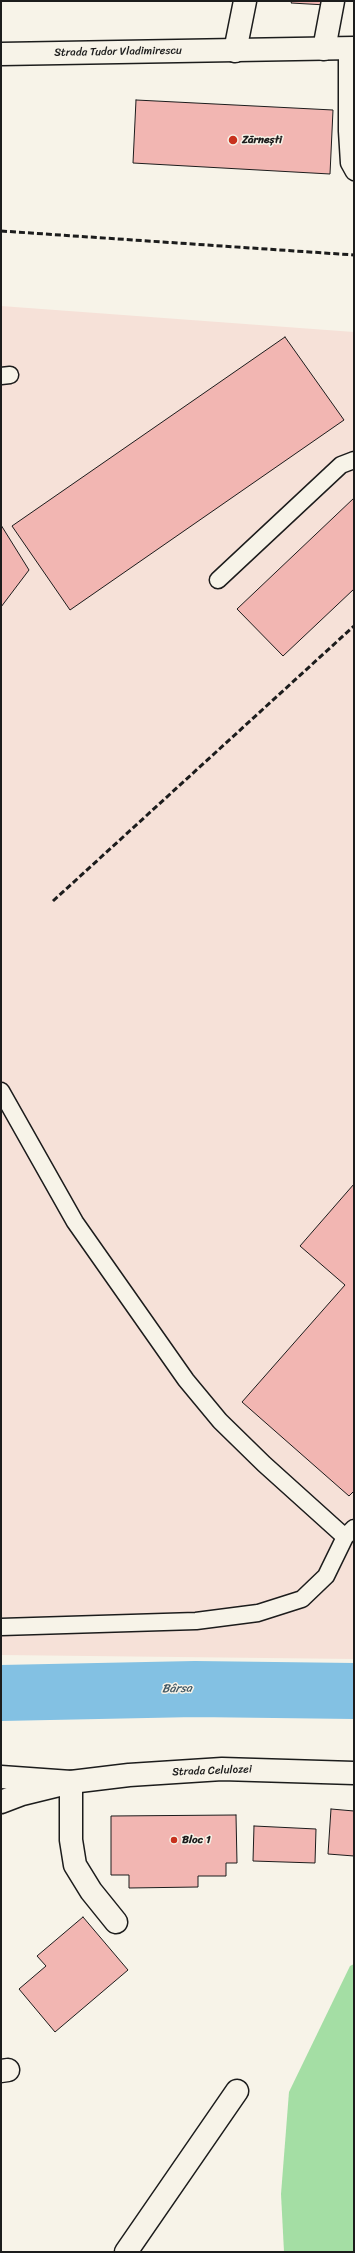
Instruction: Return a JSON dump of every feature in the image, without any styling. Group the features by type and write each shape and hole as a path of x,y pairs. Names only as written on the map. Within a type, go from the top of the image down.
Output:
{"street":[{"path":"235,51 245,1"},
{"path":"324,49 333,1"},
{"name":"Strada Tudor Vladimirescu","path":"1,54 351,48"},
{"name":"Strada Celulozei","path":"1,1802 22,1794 71,1782 129,1775 222,1769 354,1773"},
{"name":"Strada Celulozei","path":"1,1777 71,1782"},
{"path":"71,1782 71,1840 75,1865 90,1891 116,1922"},
{"path":"126,2252 237,2091"}],"lane":[{"path":"351,48 347,131 349,163 354,172"},
{"path":"218,580 341,465 354,460"},
{"path":"1,1091 75,1222 186,1380 220,1421 258,1459 350,1532 326,1576 302,1599 258,1613 196,1621 1,1627"}],"shaded area":[{"path":"1,306 354,332 354,1659 1,1655"}],"green space":[{"path":"354,1964 354,2252 284,2252 281,2194 289,2092 350,1966"}],"building":[{"path":"292,1 327,1 326,5 291,3"},
{"name":"Zărnești","path":"136,100 333,110 330,174 133,163"},
{"path":"285,337 344,420 70,610 12,526"},
{"path":"354,498 354,589 283,656 237,609"},
{"path":"1,525 29,570 1,607"},
{"path":"354,1184 354,1491 349,1496 242,1402 345,1285 300,1246"},
{"path":"331,1809 354,1811 354,1856 328,1854"},
{"name":"Bloc 1","path":"236,1815 237,1863 226,1863 226,1876 198,1876 198,1887 129,1888 129,1875 111,1875 111,1816"},
{"path":"254,1826 316,1829 315,1863 253,1861"},
{"path":"83,1917 128,1970 55,2032 19,1989 46,1966 37,1956"}],"waterway":[{"name":"Bârsa","path":"1,1693 195,1689 354,1691"}],"railway":[{"path":"1,231 354,255"},
{"path":"53,901 354,626"}],"place":[{"name":"Zărnești","path":"233,140"},
{"name":"Bloc 1","path":"174,1840"}]}
